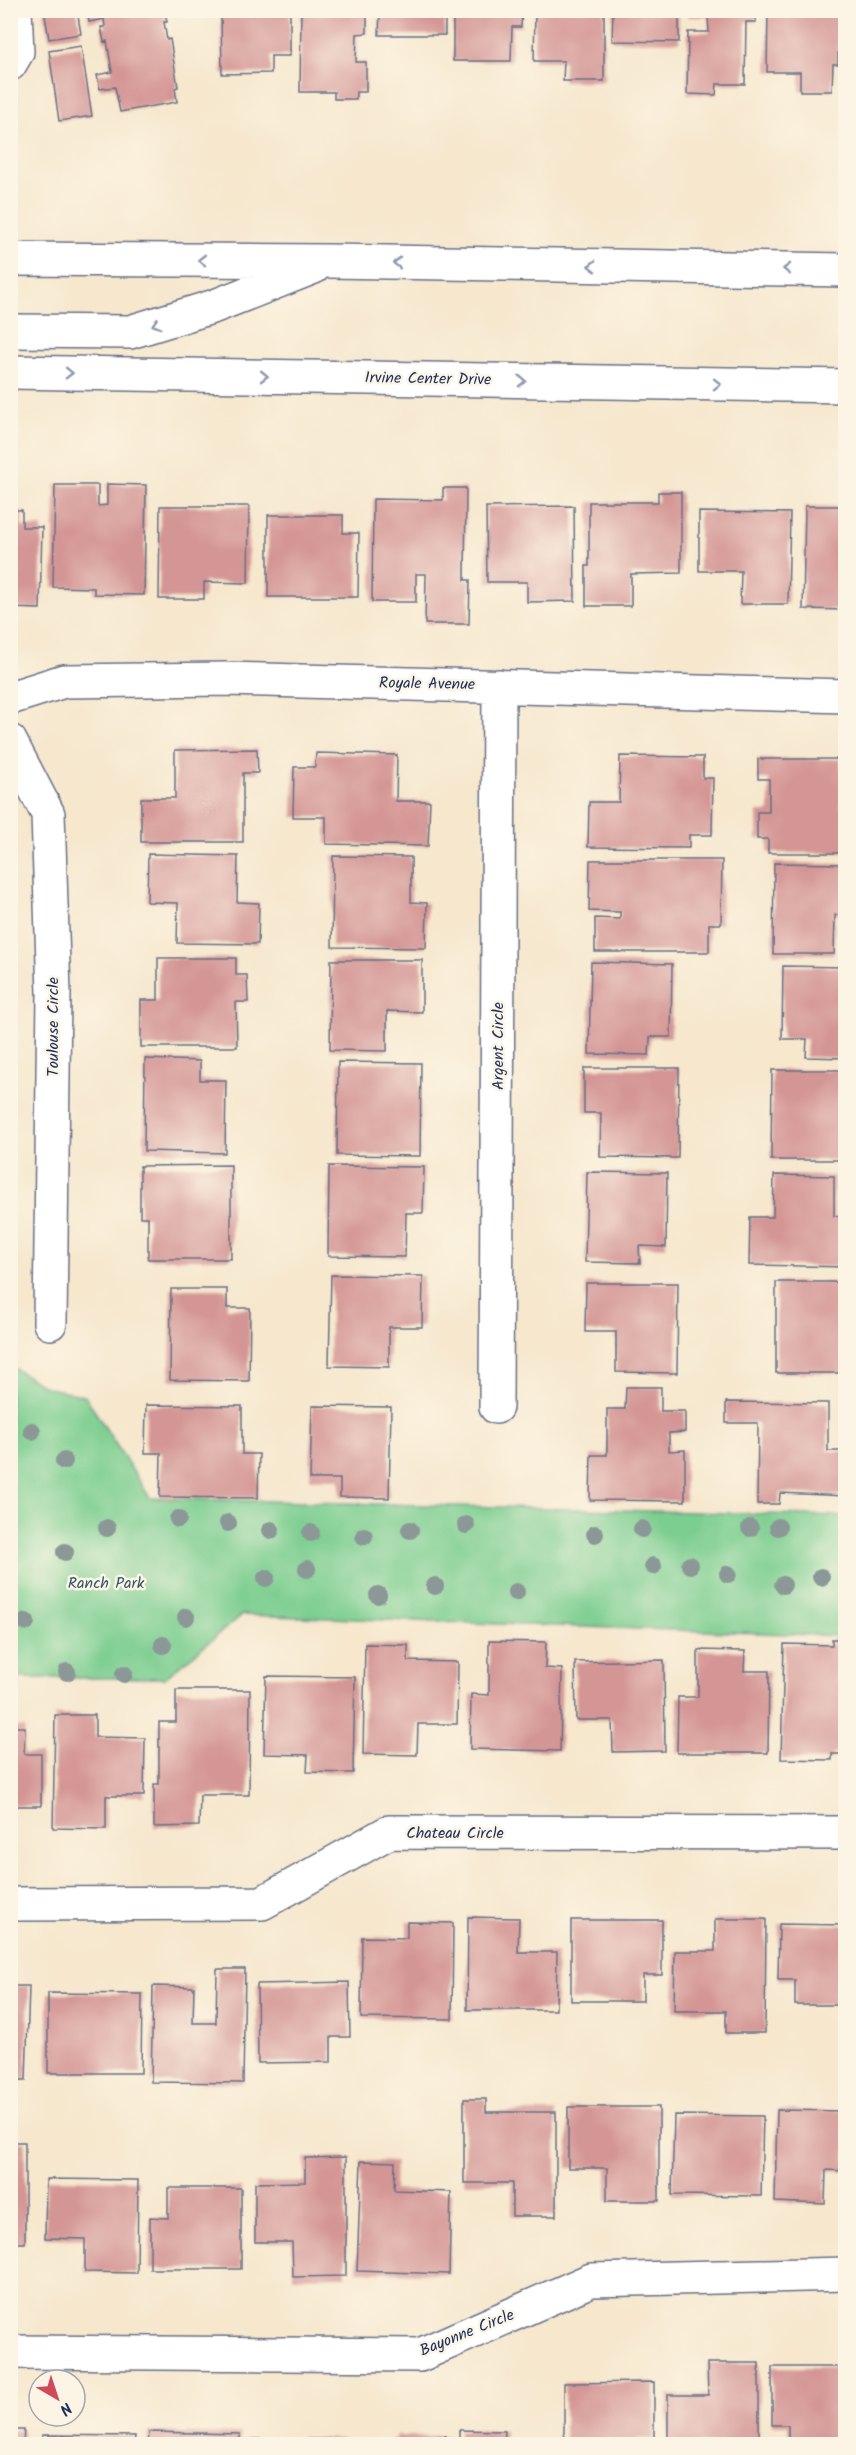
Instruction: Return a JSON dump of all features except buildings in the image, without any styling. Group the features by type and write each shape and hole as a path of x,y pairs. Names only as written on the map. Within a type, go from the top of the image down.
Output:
{"street":[{"path":"10,64 17,52 15,10"},
{"path":"10,259 329,261 846,270"},
{"path":"10,332 130,332 215,306 329,261"},
{"name":"Irvine Center Drive","path":"10,372 846,386"},
{"name":"Royale Avenue","path":"10,698 64,681 226,679 846,696"},
{"name":"Argent Circle","path":"496,1407 500,686"},
{"name":"Toulouse Circle","path":"10,741 48,814 54,993 50,1323"},
{"name":"Chateau Circle","path":"10,1904 262,1903 389,1832 846,1833"},
{"name":"Bayonne Circle","path":"10,2352 420,2355 591,2280 846,2274"}],"green space":[{"name":"Ranch Park","path":"10,1366 45,1387 85,1396 150,1498 845,1516 845,1636 242,1615 165,1678 11,1678"}]}
